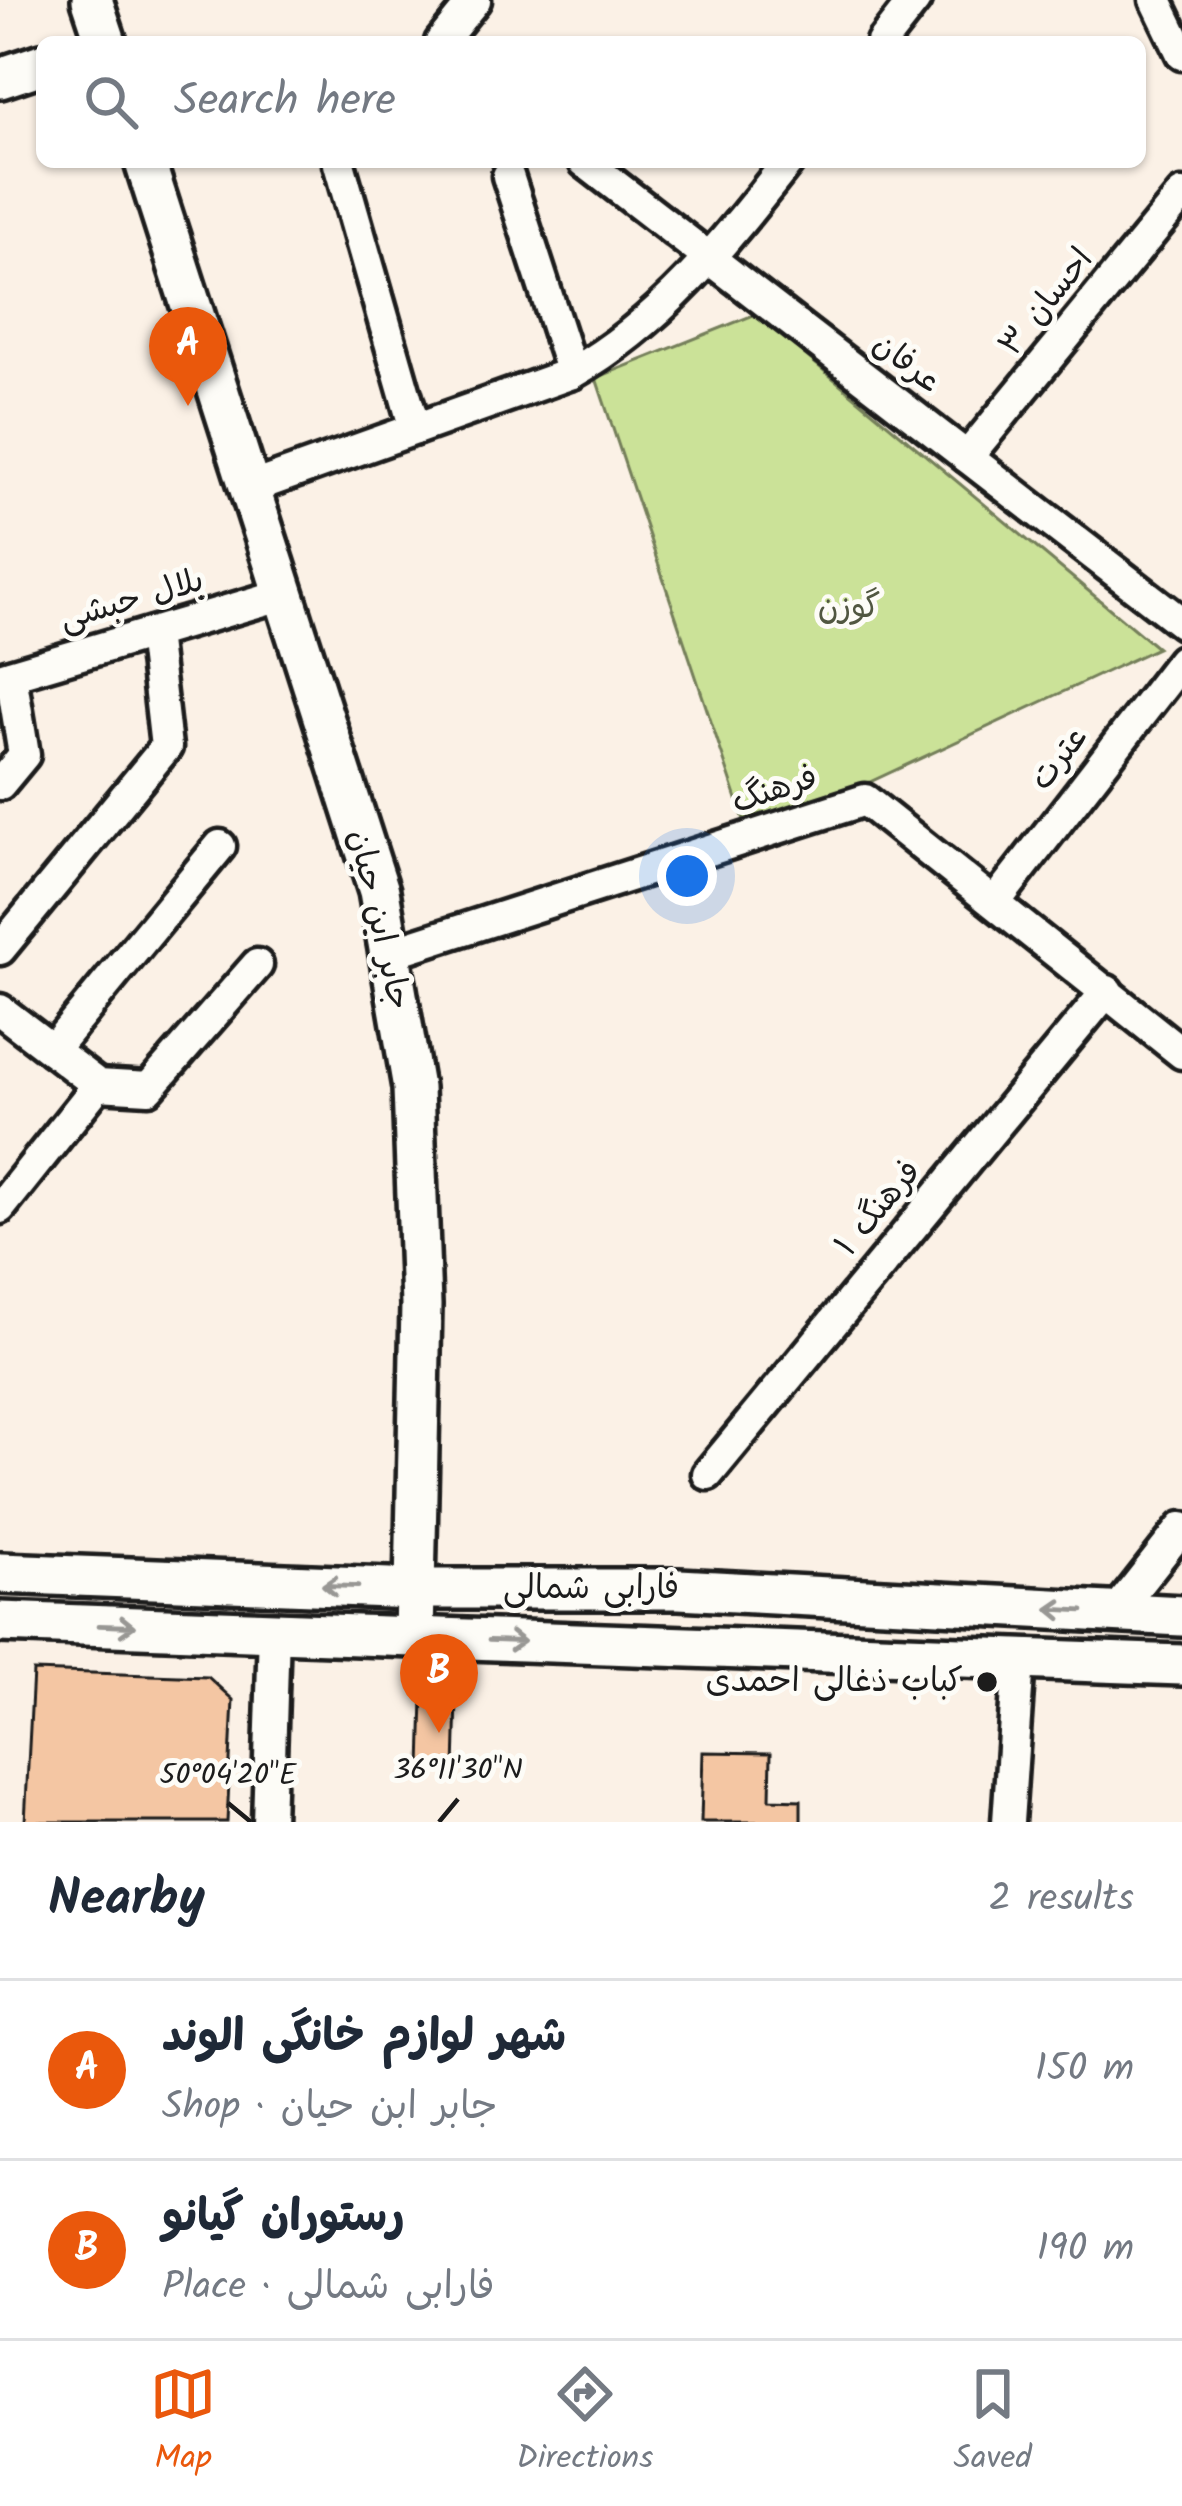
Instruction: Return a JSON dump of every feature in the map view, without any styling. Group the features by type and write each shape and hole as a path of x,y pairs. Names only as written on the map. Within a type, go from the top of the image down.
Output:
{"street":[{"path":"92,0 104,36"},
{"path":"446,36 475,0"},
{"path":"887,36 915,0"},
{"path":"1164,4 1182,54"},
{"path":"0,78 36,66"},
{"name":"جابر ابن حیان","path":"147,168 379,891 414,1109 421,1305 414,1637"},
{"path":"340,168 415,429"},
{"name":"عرفان","path":"593,168 1182,623"},
{"path":"250,488 572,373 618,346 711,260 783,168"},
{"path":"508,176 572,373"},
{"name":"احسان ۳","path":"968,457 1182,195"},
{"name":"بلال حبشی","path":"6,676 284,594"},
{"path":"0,949 166,747 153,633"},
{"name":"عترت","path":"995,902 1182,661"},
{"path":"0,784 24,755 6,676"},
{"name":"فرهنگ","path":"390,953 865,800 1182,1053"},
{"path":"52,1050 220,846"},
{"path":"0,1010 98,1085 149,1088 256,965"},
{"name":"فرهنگ ۱","path":"708,1474 1107,991"},
{"path":"0,1208 98,1085"},
{"path":"1115,1613 1182,1528"},
{"name":"فارابی شمالی","path":"0,1573 415,1589 679,1589 1182,1616"},
{"name":"فارابی شمالی","path":"0,1622 1182,1665"},
{"path":"268,1822 274,1631"},
{"path":"1008,1822 1019,1660"}],"green space":[{"name":"گوزن","path":"756,314 1157,648 750,838 596,378"}],"building":[{"path":"33,1671 208,1677 233,1700 227,1822 25,1822"},
{"path":"423,1697 457,1698 455,1769 421,1768"},
{"path":"703,1752 771,1753 770,1799 801,1800 801,1822 701,1822"}],"place":[{"name":"شهر لوازم خانگی الوند","path":"188,406"},
{"name":"کباب ذغالی احمدی","path":"987,1682"},
{"name":"رستوران گیانو","path":"439,1733"}]}
